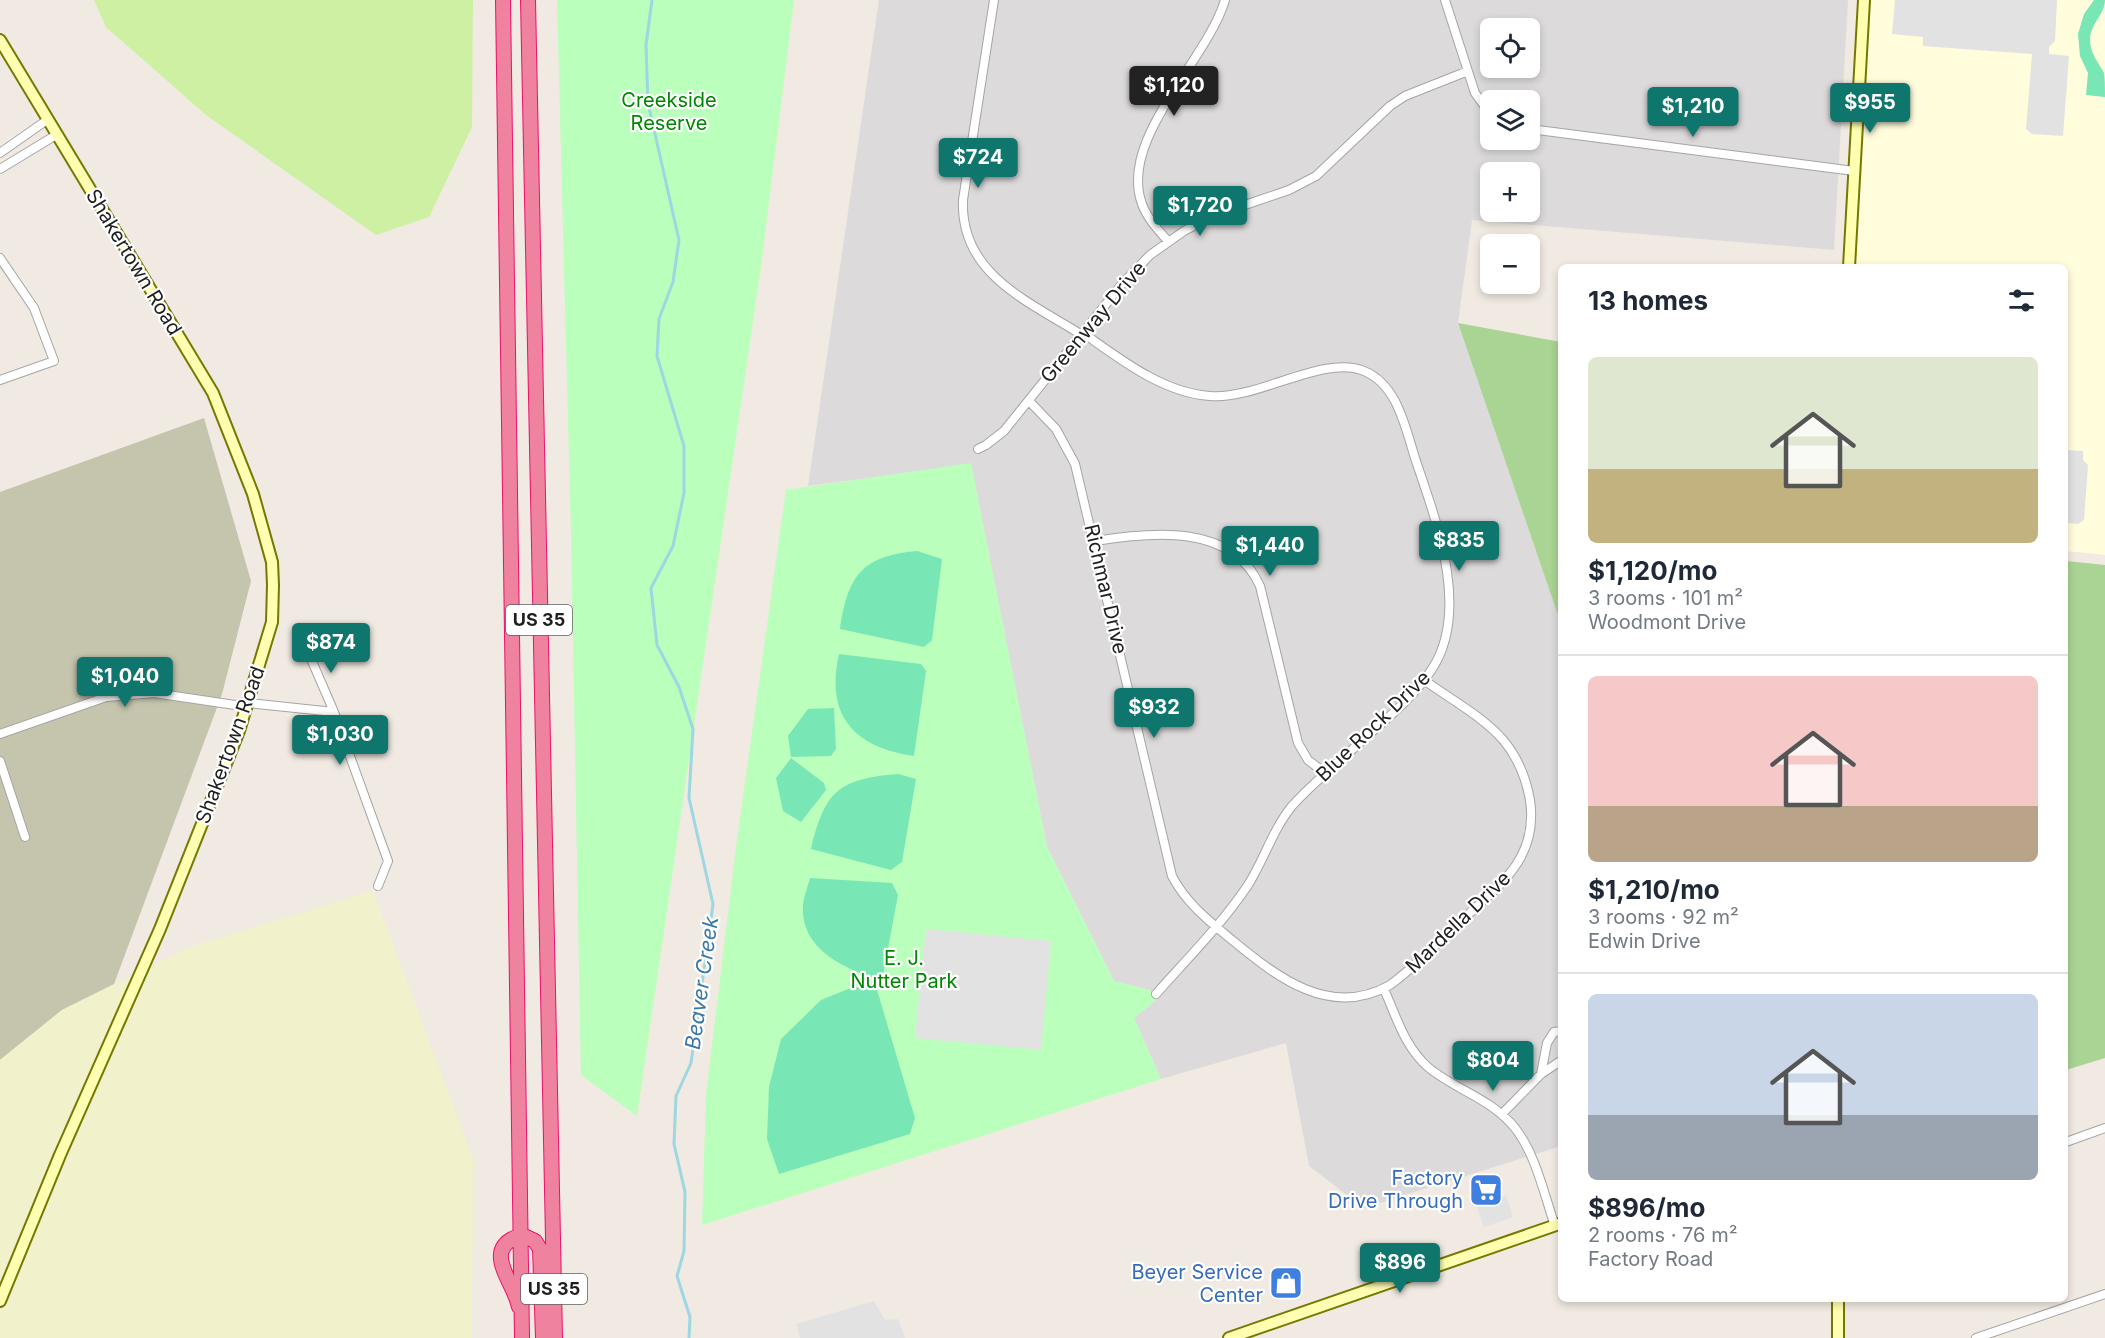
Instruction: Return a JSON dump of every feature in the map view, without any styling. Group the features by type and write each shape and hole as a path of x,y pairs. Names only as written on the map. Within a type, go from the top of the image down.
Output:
{"highway":[{"name":"US 35","path":"503,0 522,1338"},
{"name":"US 35","path":"528,0 555,1338"},
{"path":"522,1323 518,1300 503,1269 500,1256 504,1246 522,1235 535,1241 540,1249 543,1338"},
{"path":"522,1256 530,1289 530,1338"}],"street":[{"name":"Blue Rock Drive","path":"994,0 963,200 965,231 974,253 998,280 1140,371 1170,386 1196,394 1237,395 1323,369 1346,366 1363,370 1384,384 1398,408 1437,525 1446,567 1447,627 1437,661 1424,680 1325,773 1287,814 1247,886 1156,994"},
{"path":"1168,241 1151,220 1142,203 1137,184 1139,163 1155,125 1208,40 1225,0"},
{"path":"1445,0 1480,102"},
{"path":"1849,264 1864,0"},
{"name":"Shakertown Road","path":"0,40 205,377 242,461 264,529 273,585 272,622 248,703 160,928 60,1155 0,1300"},
{"name":"Greenway Drive","path":"978,449 996,439 1129,277 1168,241 1210,217 1289,190 1316,176 1333,164 1390,106 1405,96 1468,71"},
{"path":"0,153 47,120"},
{"path":"1540,130 1854,171"},
{"path":"0,169 56,135"},
{"path":"0,258 34,308 54,361 0,380"},
{"name":"Richmar Drive","path":"1029,401 1056,429 1070,452 1095,541 1170,869 1184,895 1215,926 1271,972 1302,989 1341,996 1374,993 1384,989"},
{"path":"1095,541 1128,536 1176,536 1213,542 1238,555 1250,567 1260,586 1298,743 1308,760 1325,773"},
{"path":"305,645 334,712 388,861 378,886"},
{"name":"Mardella Drive","path":"1384,989 1510,875 1526,850 1531,831 1528,787 1510,748 1497,733 1424,680"},
{"path":"0,734 106,697 154,693 236,705 248,703 334,712"},
{"path":"0,761 25,837"},
{"path":"1229,1338 1558,1224 1517,1131 1502,1114 1477,1096 1437,1074 1421,1060 1406,1039 1384,989"},
{"path":"1541,1074 1547,1043 1554,1032 1558,1032"},
{"path":"1502,1114 1541,1074 1558,1063"},
{"path":"2068,1141 2105,1128"},
{"path":"1976,1338 2105,1294"},
{"path":"1838,1302 1838,1338"}],"shaded area":[{"path":"879,0 1848,0 1834,250 1496,222 1540,222 1540,162 1480,162 1480,221 1472,220 1458,323 1558,615 1558,1147 1364,1208 1309,1166 1286,1043 1161,1079 1134,1018 1156,1000 1150,990 1114,981 1047,847 971,464 808,486"},
{"path":"1864,0 2105,0 2105,555 2068,551 2068,264 1849,264"},
{"path":"1895,0 2057,0 2055,41 2049,47 2049,54 2069,56 2063,136 2032,134 2026,129 2032,54 1923,46 1923,37 1892,34"},
{"path":"204,418 251,581 222,694 114,984 62,1010 0,1060 0,492"},
{"path":"2068,450 2083,451 2083,460 2088,465 2084,520 2078,524 2068,523"},
{"path":"373,891 473,1159 472,1338 0,1338 0,1060 62,1010 192,946"},
{"path":"926,929 1051,941 1041,1050 915,1038"},
{"path":"1506,1195 1513,1217 1484,1227 1476,1205"},
{"path":"874,1301 885,1320 898,1319 905,1338 800,1338 796,1324"}],"green space":[{"path":"94,0 473,0 472,127 429,217 376,235 206,115 106,27"},
{"name":"Creekside Reserve","path":"557,0 794,0 761,266 637,1116 581,1075 571,533"},
{"path":"2094,0 2105,0 2103,10 2091,33 2090,44 2104,73 2105,97 2086,95 2088,73 2080,56 2078,34 2084,14"},
{"path":"1458,323 1558,341 1558,615"},
{"name":"E. J. Nutter Park","path":"971,463 1047,847 1114,981 1150,990 1156,1000 1134,1018 1161,1079 702,1225 706,1095 736,847 786,490"},
{"path":"917,551 942,559 932,640 924,647 840,629 848,595 853,582 861,572 883,558"},
{"path":"2068,561 2105,565 2105,1058 2068,1069"},
{"path":"839,654 921,664 926,671 914,756 893,752 875,745 860,736 849,725 836,695"},
{"path":"834,708 836,749 831,756 791,757 788,736 808,709"},
{"path":"791,758 824,783 826,790 801,822 783,811 776,778"},
{"path":"898,774 916,779 902,862 891,870 811,849 822,814 837,792 861,780"},
{"path":"810,878 892,883 898,895 882,981 854,971 828,956 809,935 804,921 803,905"},
{"path":"875,983 915,1118 910,1134 779,1174 767,1139 769,1087 781,1039 821,1000 848,989"}],"waterway":[{"name":"Beaver Creek","path":"652,0 646,45 648,103 679,240 673,282 659,319 657,356 684,446 684,493 673,546 651,588 657,645 679,687 693,729 689,798 713,904 691,1063 676,1096 674,1144 685,1192 684,1251 677,1276 690,1317 689,1338"}],"place":[{"name":"Factory Drive Through","path":"1486,1190"},
{"name":"Beyer Service Center","path":"1286,1283"}]}
